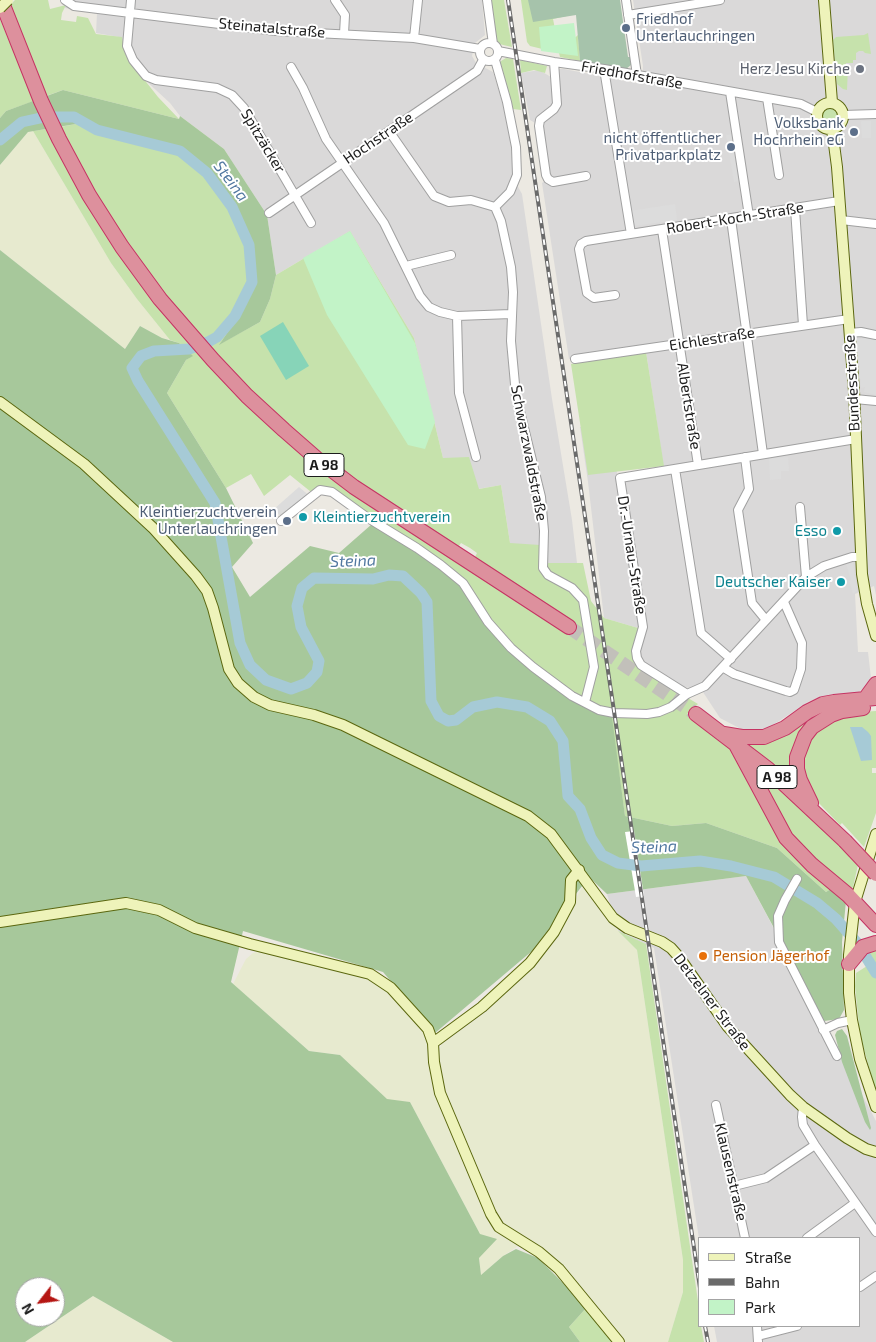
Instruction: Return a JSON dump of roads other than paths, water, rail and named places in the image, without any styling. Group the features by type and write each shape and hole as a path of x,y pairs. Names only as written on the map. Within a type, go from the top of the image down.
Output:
{"highway":[{"name":"A 98","path":"1,0 41,101 89,195 122,247 160,299 213,360 247,396 284,430 316,458 354,487 569,627"},
{"path":"872,702 876,684"},
{"path":"723,734 742,737 764,737 778,732 807,712 823,704 872,702"},
{"path":"816,812 800,780 797,768 797,757 805,736 812,727 831,715 856,709 872,702"},
{"name":"A 98","path":"696,714 768,769 816,812 876,874"},
{"path":"735,743 786,838 812,865 855,902 876,925"},
{"path":"851,959 863,947 875,943"}],"main road":[{"path":"0,8 8,0"},
{"path":"824,0 832,102"},
{"path":"832,102 840,107 843,115 839,126 832,129 820,124 817,112 824,104 832,102"},
{"name":"Bundesstraße","path":"832,129 855,398 861,557 865,592 876,636"},
{"name":"Detzelner Straße","path":"0,402 84,464 154,528 196,576 207,591 214,608 230,669 238,683 254,697 270,704 314,715 343,726 528,816 551,834 579,870 612,918 627,928 662,942 675,953 728,1027 778,1084 803,1107 847,1138 873,1147"},
{"path":"876,834 855,902 849,993 860,1059 876,1107"},
{"path":"433,1043 482,1007 530,963 554,932 570,902 571,880 579,870"},
{"path":"0,922 126,903 159,910 195,928 370,974 391,988 428,1029 433,1043 434,1062 440,1093 491,1214 502,1230 539,1252 559,1269 619,1342"}],"street":[{"name":"Steinatalstraße","path":"65,0 74,6 276,31 414,38 480,49"},
{"name":"Spitzäcker","path":"131,0 126,46 133,60 146,76 156,80 217,88 232,95 244,108 311,223"},
{"path":"334,0 345,15 344,34"},
{"path":"414,38 418,0"},
{"path":"487,0 493,44 498,51 498,56 489,62 480,55 480,49 487,43 493,44"},
{"path":"626,0 637,75"},
{"path":"628,15 720,0"},
{"name":"Friedhofstraße","path":"498,51 801,104 817,112"},
{"name":"Hochstraße","path":"269,213 477,71 484,60"},
{"path":"389,131 434,196 449,202 471,200 495,207 510,192 517,175 516,147 507,102 494,60"},
{"path":"554,62 557,104 554,109 540,120 539,126 546,174 548,179 554,182 586,176"},
{"path":"291,67 303,88 326,139 384,223 420,296 429,307 456,316 511,314"},
{"path":"604,69 631,234"},
{"path":"730,92 748,216"},
{"path":"767,98 780,175"},
{"path":"843,115 876,114"},
{"name":"Robert-Koch-Straße","path":"616,295 594,298 587,293 579,249 586,241 839,201"},
{"name":"Schwarzwaldstraße","path":"495,207 505,235 511,268 513,292 511,341 516,395 541,496 544,530 543,568 548,575 572,588 583,600 594,667 585,702"},
{"path":"795,209 803,325"},
{"path":"730,219 763,454"},
{"path":"841,220 876,224"},
{"name":"Albertstraße","path":"662,230 698,465"},
{"path":"406,266 451,255"},
{"path":"456,316 459,394 476,457"},
{"name":"Eichlestraße","path":"575,359 848,319"},
{"path":"849,333 861,332 876,335"},
{"path":"855,398 876,401"},
{"name":"Dr.-Urnau-Straße","path":"687,694 641,665 637,658 636,651 643,627 620,478 856,439"},
{"path":"745,457 749,488 738,510 752,603 766,620"},
{"name":"Albertstraße","path":"675,468 701,632 731,659"},
{"path":"280,521 320,490 332,492 368,518 442,565 463,582 488,622 511,648 572,696 599,710 614,713 647,714 659,712 671,707 687,694 706,686 806,577 824,566 852,557 861,557"},
{"path":"800,507 806,577"},
{"path":"724,668 734,674 786,691 794,690 801,669 802,643 784,602"},
{"path":"797,879 784,900 778,916 779,942 837,1056"},
{"path":"824,1030 838,1023 852,1020"},
{"name":"Klausenstraße","path":"716,1105 746,1237"},
{"path":"803,1107 803,1125 876,1232"},
{"path":"734,1186 766,1178 815,1145"},
{"path":"808,1237 855,1203"},
{"path":"861,1286 876,1276"},
{"path":"758,1339 795,1327"}],"water":[{"path":"850,727 862,727 871,736 872,760 861,761"}],"waterway":[{"name":"Steina","path":"0,140 22,122 45,117 74,117 97,130 180,151 207,173 232,207 249,245 252,282 235,316 217,337 208,342 189,349 154,351 141,356 132,368 138,381 215,503 240,643 250,665 266,680 291,689 307,683 317,672 319,661 301,627 297,606 302,588 314,578 373,579 389,575 403,576 421,593 427,602 431,701 439,716 448,721 456,720 473,707 497,702 527,707 550,721 563,741 568,796 580,809 591,838 602,855 618,863 641,866 700,861 731,866 774,877 817,903 836,919 858,944 876,973"}],"tunnel":[{"path":"569,627 696,714"}],"railway":[{"path":"508,0 698,1275"},
{"path":"705,1327 708,1342"}],"place":[{"name":"Friedhof Unterlauchringen","path":"626,28"},
{"name":"Herz Jesu Kirche","path":"860,69"},
{"name":"Volksbank Hochrhein eG","path":"854,132"},
{"name":"nicht öffentlicher Privatparkplatz","path":"731,147"},
{"name":"Kleintierzuchtverein","path":"303,517"},
{"name":"Kleintierzuchtverein Unterlauchringen","path":"287,521"},
{"name":"Esso","path":"837,531"},
{"name":"Deutscher Kaiser","path":"841,582"},
{"name":"Pension Jägerhof","path":"703,956"}]}
